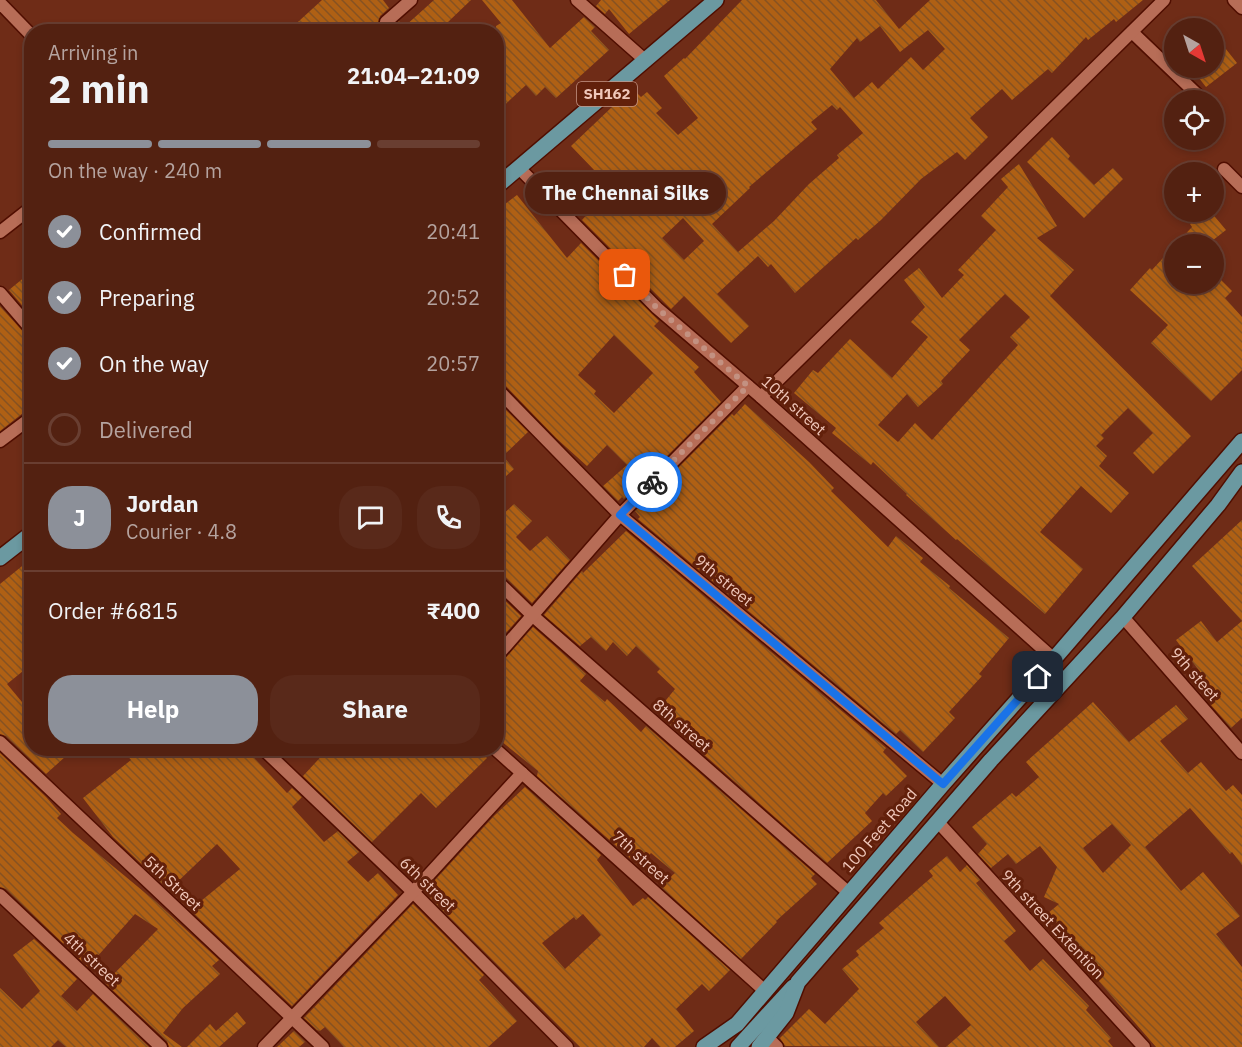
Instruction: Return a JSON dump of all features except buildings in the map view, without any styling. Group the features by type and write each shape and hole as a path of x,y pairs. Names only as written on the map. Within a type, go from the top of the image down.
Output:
{"main road":[{"name":"SH162","path":"504,180 716,0"},
{"name":"100 Feet Road","path":"705,1047 737,1024 1242,441"},
{"path":"738,1047 798,982 991,760 1122,617 1240,477"},
{"path":"0,558 24,539"},
{"path":"768,1044 786,1013 798,982"},
{"path":"719,1047 737,1024"}],"street":[{"path":"386,22 411,0"},
{"path":"577,0 646,61"},
{"path":"761,397 1164,0"},
{"path":"1234,0 1242,8"},
{"path":"0,3 24,28"},
{"path":"1132,32 1193,90"},
{"name":"10th street","path":"519,168 657,308 761,397 1054,659"},
{"path":"1224,169 1242,187"},
{"path":"0,232 24,213"},
{"path":"0,293 24,321"},
{"path":"504,648 620,515 748,386"},
{"name":"9th street","path":"504,396 620,515 943,784"},
{"path":"0,441 24,423"},
{"name":"8th street","path":"504,588 533,616 849,893"},
{"name":"9th steet","path":"1122,617 1242,753"},
{"name":"5th Street","path":"0,742 323,1047"},
{"name":"6th street","path":"270,756 413,892 567,1047"},
{"name":"7th street","path":"503,756 765,991"},
{"path":"264,1047 413,892 522,772"},
{"name":"9th street Extention","path":"938,822 1144,1047"},
{"name":"4th street","path":"0,895 161,1047"}],"way so far":[{"path":"625,275 657,308 748,386 652,482"}],"place":[{"name":"The Chennai Silks","path":"625,275"}],"route":[{"path":"652,482 620,515 943,784 1038,677"}]}
